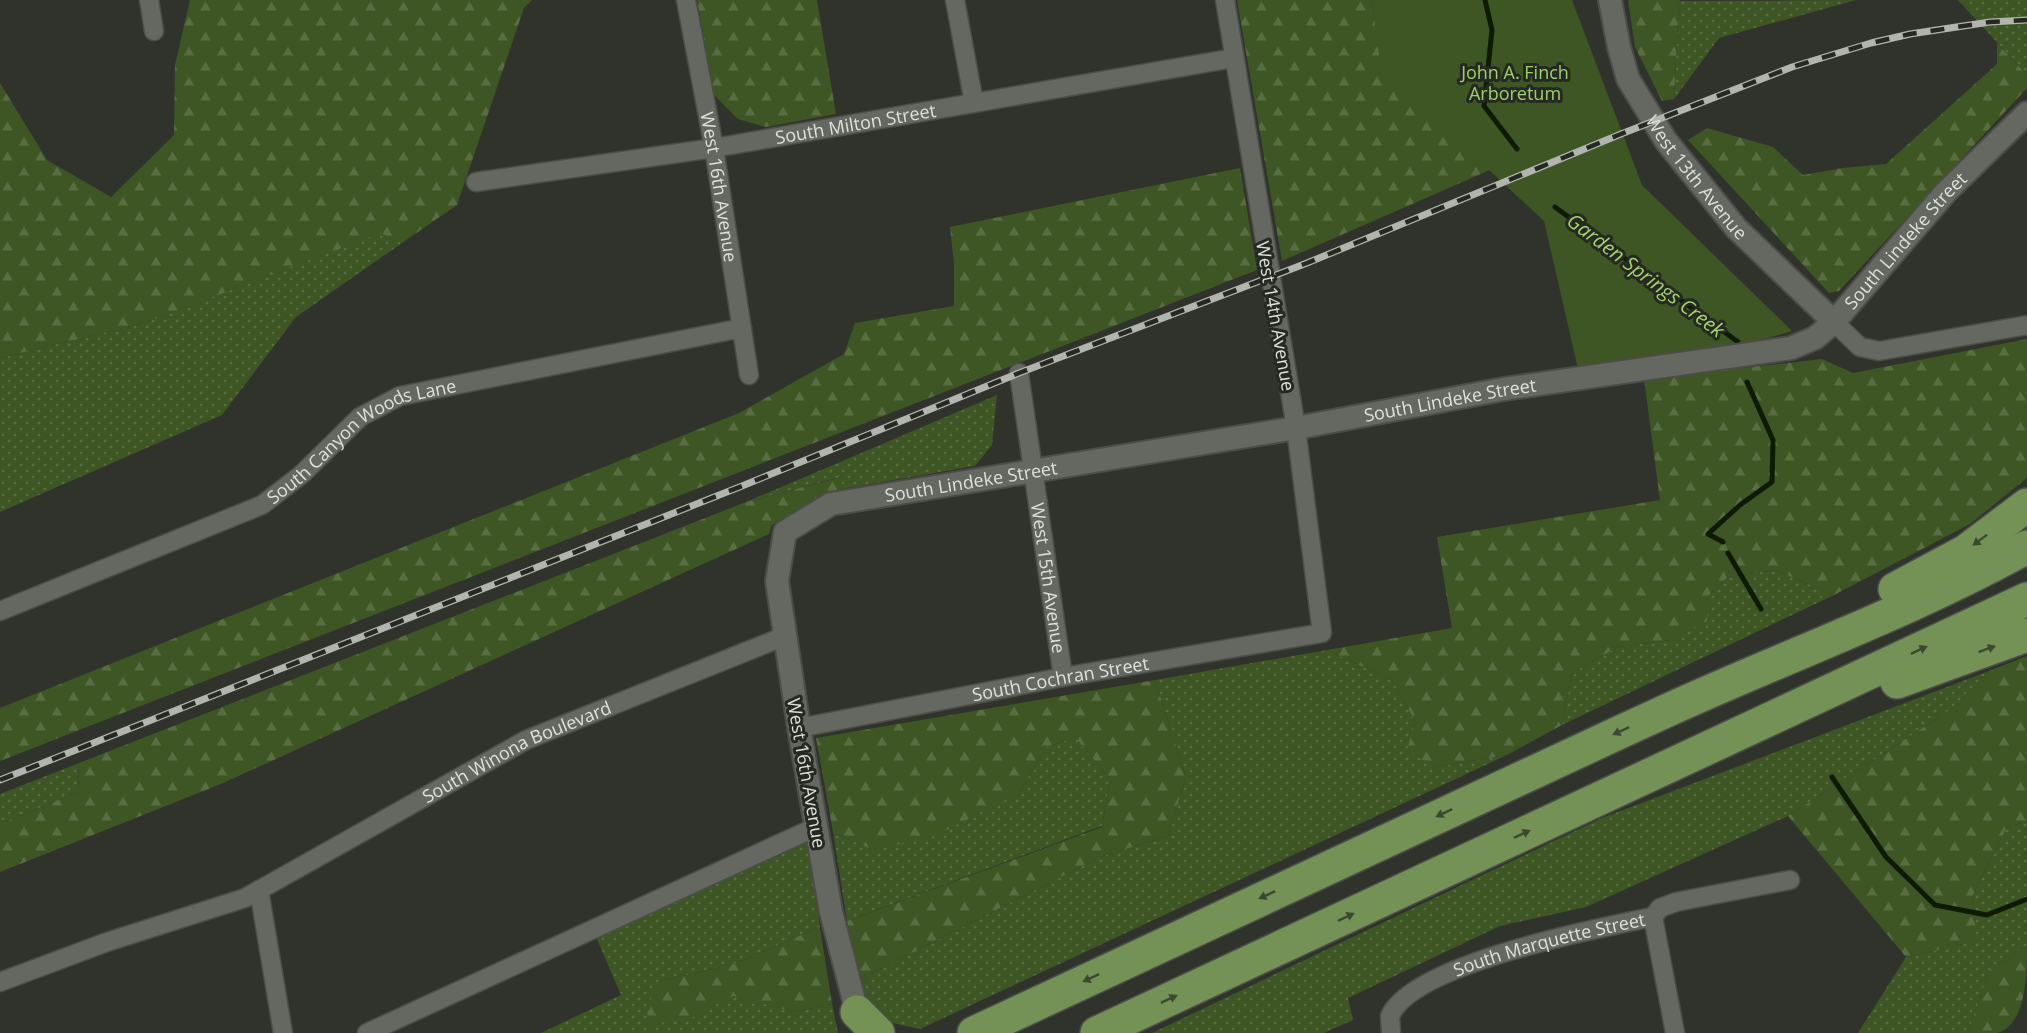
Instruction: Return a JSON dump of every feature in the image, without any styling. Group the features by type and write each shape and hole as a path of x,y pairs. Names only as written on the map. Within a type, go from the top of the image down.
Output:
{"highway":[{"path":"1674,707 1966,551 2027,505"},
{"path":"974,1033 1340,860 1674,707 1976,575 2027,547"},
{"path":"1097,1033 2027,599"},
{"path":"1714,747 2027,635"}],"street":[{"path":"149,0 154,31"},
{"name":"West 16th Avenue","path":"686,0 714,148 749,375"},
{"path":"955,0 974,103"},
{"name":"West 14th Avenue","path":"1225,0 1296,428 1322,633"},
{"name":"West 13th Avenue","path":"1610,0 1628,79 1666,141 1736,228 1834,322"},
{"name":"South Milton Street","path":"476,182 714,148 1234,58"},
{"name":"South Lindeke Street","path":"785,532 831,504 1296,428 1515,388 1791,348 1815,338 1834,322 1947,192 2027,113"},
{"path":"1834,322 1860,347 1879,351 2027,325"},
{"name":"South Canyon Woods Lane","path":"0,611 262,506 302,474 360,417 400,396 742,328"},
{"name":"West 15th Avenue","path":"1019,373 1063,677"},
{"name":"West 16th Avenue","path":"785,532 777,581 799,728 831,912 867,1023"},
{"name":"South Cochran Street","path":"799,728 1063,677 1322,633"},
{"name":"South Winona Boulevard","path":"0,982 107,942 223,907 259,891 526,740 785,636"},
{"path":"367,1033 816,827"},
{"name":"South Marquette Street","path":"1390,1024 1399,1002 1414,991 1496,955 1533,942 1653,917 1660,908 1676,902 1790,880"},
{"path":"259,891 283,1033"},
{"path":"1653,917 1675,1033"}],"green space":[{"path":"190,0 532,0 524,8 457,205 402,243 381,233 147,322 0,358 0,83 47,160 111,197 174,135 175,65"},
{"path":"697,0 817,0 836,114 766,127 738,119 714,95"},
{"path":"1237,0 1372,0 1382,70 1490,170 1282,261"},
{"name":"John A. Finch Arboretum","path":"1372,0 1572,0 1642,185 1792,331 1702,358 1578,369 1544,221 1381,70"},
{"path":"1628,0 1682,0 1679,1 1674,99 1662,101 1635,47"},
{"path":"1856,0 1719,38 1674,99 1679,1"},
{"path":"1958,0 2027,0 2027,75"},
{"path":"1997,43 2027,75 2027,88 1839,291 1829,293 1688,140 1707,128 1773,147 1803,175 1886,164 1997,64"},
{"path":"1240,168 1257,270 0,761 0,708 739,413 844,354 855,323 954,306 954,264 950,227"},
{"path":"381,232 402,243 296,317 222,415 0,512 0,358 147,322"},
{"path":"2027,339 2027,478 1970,524 1834,595 1775,570 1728,577 1709,595 1707,621 1671,640 1618,647 1572,673 1562,725 1507,755 1434,767 1407,750 1415,721 1393,681 1327,650 1452,628 1437,537 1660,500 1644,379 1822,359 1853,373"},
{"path":"997,395 992,445 975,466 842,489 841,477 746,502"},
{"path":"842,477 842,489 772,525 769,534 221,784 0,872 0,824 78,792 79,763 746,502"},
{"path":"1775,570 1834,595 1562,725 1572,673 1618,647 1671,640 1709,595 1728,577"},
{"path":"1327,650 1393,681 1415,721 1434,767 1507,755 920,1029 887,1021 872,1011 867,1004 859,980 1100,857 1168,836 1186,777 1155,680"},
{"path":"2027,656 2027,822 2007,827 1972,897 1977,941 1906,957 1788,816 1953,708 1989,671"},
{"path":"1989,671 1953,708 1788,816 1586,907 1500,926 1348,998 1353,1020 1324,1033 1152,1033 1602,818"},
{"path":"1155,680 1186,777 1168,836 1100,857 859,980 847,921 1102,827 1110,779 1075,737 1045,748 1019,793 935,836 873,850 833,832 816,738"},
{"path":"1075,737 1110,779 1102,826 847,921 833,832 873,850 1019,793 1045,748"},
{"path":"79,763 78,792 0,824 0,794"},
{"path":"2027,822 2027,945 1989,971 1968,1033 1858,1033 1906,957 1976,941 1972,897 2007,827"},
{"path":"808,838 820,927 734,964 665,980 691,1018 733,995 794,1012 832,1004 838,1033 541,1033 621,995 596,937"},
{"path":"820,927 832,1004 794,1012 733,996 691,1018 648,1025 647,1004 665,980 734,964"},
{"path":"2027,945 2027,969 2023,996 2014,1020 2007,1028 1997,1033 1968,1033 1989,971"}],"waterway":[{"name":"Garden Springs Creek","path":"1485,0 1492,30 1484,106 1517,149"},
{"name":"Garden Springs Creek","path":"1555,207 1738,342"},
{"name":"Garden Springs Creek","path":"1723,542 1708,534 1740,505 1772,482 1773,440 1747,382"},
{"name":"Garden Springs Creek","path":"1728,553 1761,609"},
{"name":"Garden Springs Creek","path":"1832,777 1886,857 1935,905 1987,915 2027,899"}],"railway":[{"path":"0,780 742,486 1019,373 1307,263 1621,134 1792,67 1871,43 1910,34 1990,22 2027,20"}]}
